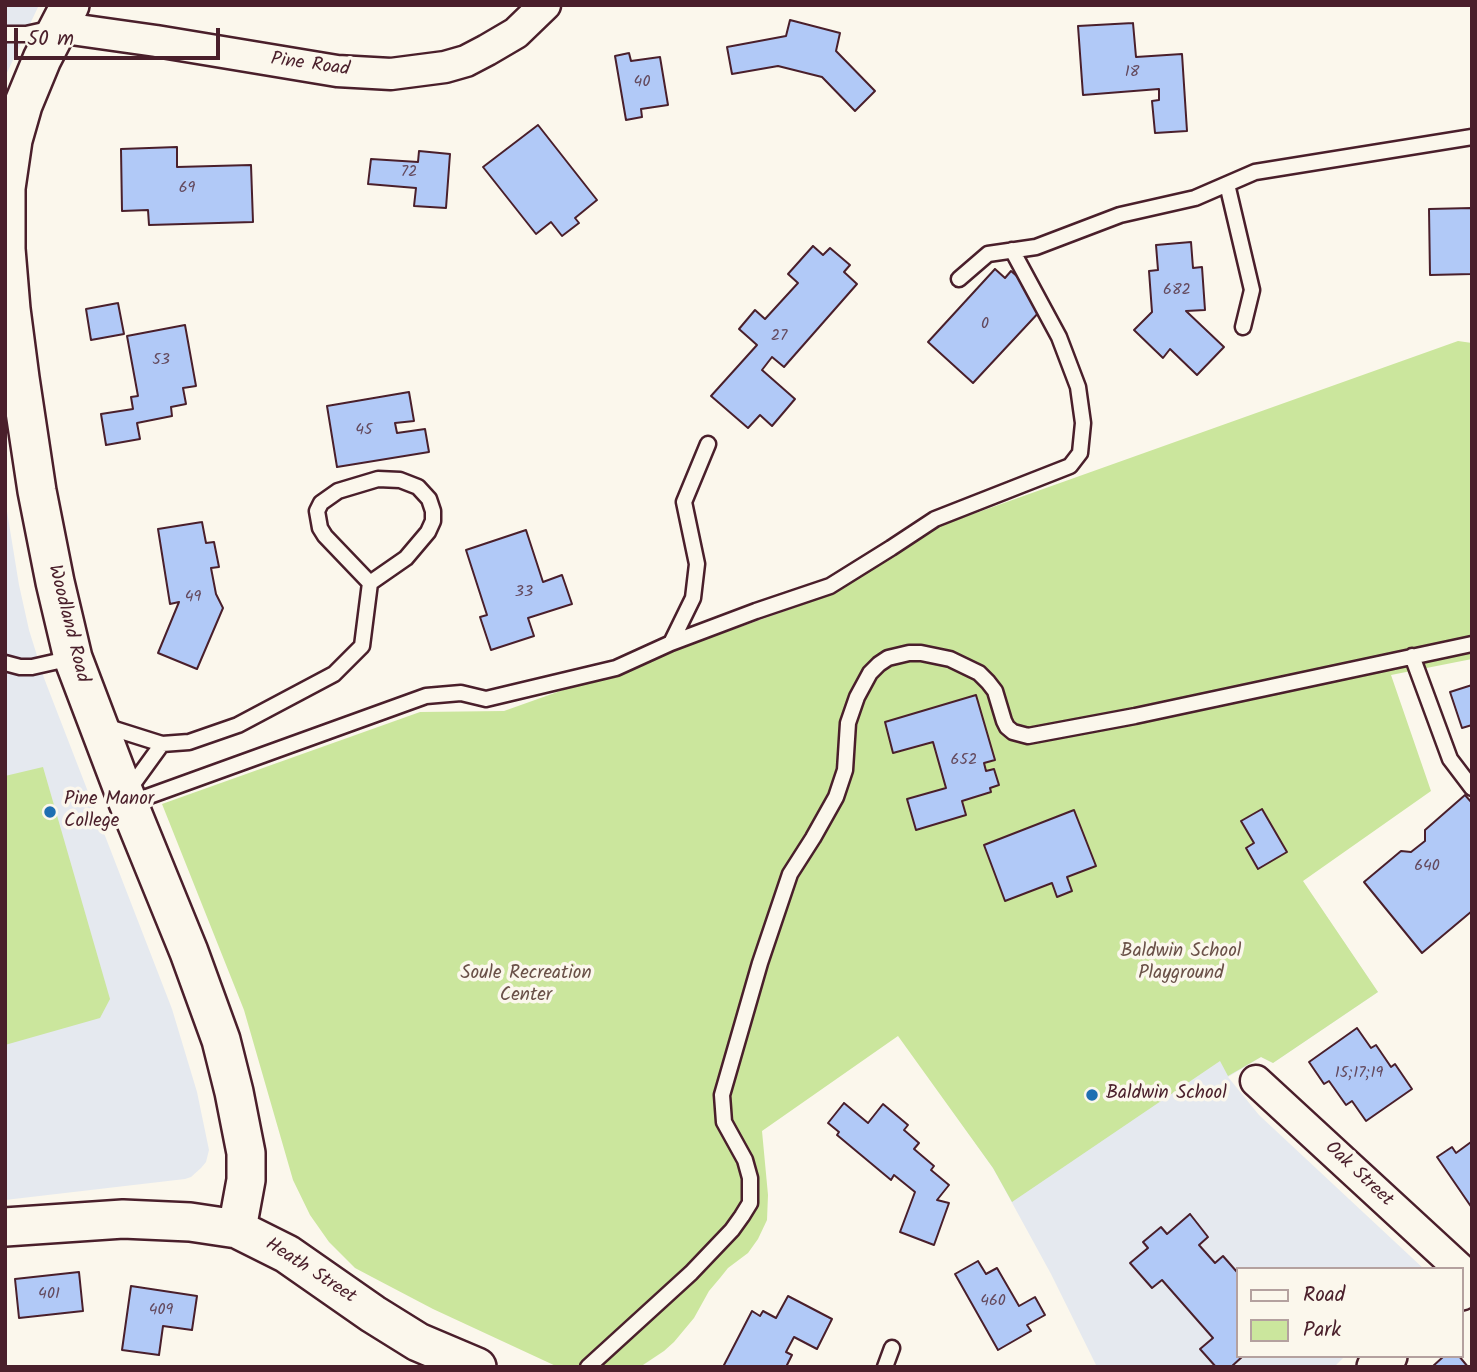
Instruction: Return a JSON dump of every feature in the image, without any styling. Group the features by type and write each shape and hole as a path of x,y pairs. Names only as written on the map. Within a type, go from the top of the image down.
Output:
{"street":[{"name":"Pine Road","path":"64,16 156,41 337,71 391,74 445,67 466,61 516,33 545,5"},
{"name":"Woodland Road","path":"64,16 23,105 13,140 6,188 6,249 11,309 37,491 73,658 198,977 221,1040 234,1092 246,1153 246,1180 237,1229"},
{"name":"Oak Street","path":"1256,1081 1459,1267"},
{"name":"Heath Street","path":"5,1227 123,1219 190,1222 237,1229 288,1254 418,1342 477,1367"}],"lane":[{"path":"5,34 26,34 64,16"},
{"path":"959,279 988,254 1036,247 1120,215 1195,198 1255,172 1472,137"},
{"path":"1227,184 1252,290 1243,327"},
{"path":"127,799 426,696 461,692 486,699 616,668 671,643 830,586 935,519 1070,466 1080,453 1083,423 1078,387 1059,337 1012,250"},
{"path":"671,643 693,598 697,564 684,502 708,444"},
{"path":"97,723 162,744 189,742 238,725 334,674 362,646 370,583 406,558 428,532 433,521 429,499 418,487 400,480 378,479 338,491 321,503 317,511 320,528 325,536 370,583"},
{"path":"588,1367 691,1273 732,1230 750,1203 750,1178 745,1160 724,1122 722,1095 760,963 790,874 835,797 845,770 848,723 863,685 879,664 888,657 921,653 950,659 969,668 979,673 995,691 1007,727 1013,732 1028,736 1135,716 1472,644"},
{"path":"1412,656 1450,759 1472,788"},
{"path":"5,663 32,667 73,658"},
{"path":"127,799 162,744"},
{"path":"884,1367 892,1348"}],"shaded area":[{"path":"5,5 39,5 5,77"},
{"name":"Pine Manor College","path":"5,499 19,585 44,678 172,1009 197,1092 209,1150 206,1162 191,1177 185,1179 5,1200"},
{"name":"Baldwin School","path":"1287,858 1378,992 1273,1063 1261,1057 1228,1077 1259,1115 1422,1267 1236,1267 1236,1358 1343,1358 1334,1367 1097,1367 1051,1274 993,1168 899,1036"}],"green space":[{"name":"Soule Recreation Center","path":"1458,341 1472,343 1472,659 1391,675 1431,791 1303,881 1378,992 1273,1063 1261,1057 1228,1076 1220,1061 1012,1202 993,1168 898,1036 762,1131 768,1195 767,1220 758,1239 748,1253 728,1268 709,1291 694,1318 674,1342 640,1367 558,1367 433,1309 355,1268 329,1242 310,1215 293,1180 244,1010 162,804 420,712 504,711 830,595 917,534"},
{"path":"43,767 110,999 100,1018 5,1045 5,776"}],"building":[{"path":"790,20 840,33 836,51 875,91 855,111 822,77 778,66 732,74 727,47 786,36"},
{"path":"1133,23 1136,57 1182,54 1187,131 1155,133 1152,101 1159,100 1159,89 1083,95 1078,26"},
{"path":"629,53 631,61 660,57 668,105 641,109 642,117 626,120 615,56"},
{"path":"538,125 597,200 575,218 579,223 562,236 551,222 536,234 483,167"},
{"path":"177,147 177,167 251,165 253,222 149,225 148,210 122,211 121,149"},
{"path":"419,151 450,154 446,208 414,206 416,188 368,184 371,159 418,162"},
{"path":"1472,208 1472,274 1430,275 1429,209"},
{"path":"1191,242 1193,268 1202,267 1205,310 1186,311 1224,347 1197,375 1170,349 1163,358 1134,330 1152,312 1149,271 1158,270 1156,245"},
{"path":"813,246 823,255 830,248 850,265 844,272 857,284 784,367 772,357 762,370 795,399 772,426 760,415 748,428 711,396 757,345 739,329 755,310 765,319 798,283 788,274"},
{"path":"995,269 1005,278 1011,271 1033,290 1028,296 1042,309 973,383 928,342"},
{"path":"118,303 124,334 91,340 86,309"},
{"path":"185,325 196,386 183,388 186,404 171,407 172,416 137,423 140,439 106,445 101,414 133,409 131,397 138,396 127,336"},
{"path":"409,392 414,421 395,423 397,433 425,429 429,452 337,467 327,406"},
{"path":"202,522 206,543 214,542 219,567 211,568 216,594 223,608 197,669 158,653 179,602 170,604 158,529"},
{"path":"526,530 543,582 562,575 572,604 528,618 534,636 491,650 480,617 487,615 466,550"},
{"path":"1472,685 1472,725 1462,728 1450,692"},
{"path":"976,695 995,760 984,763 986,771 994,769 999,785 990,788 991,792 962,801 966,815 916,830 907,799 946,788 933,742 893,753 885,722"},
{"path":"1465,795 1472,803 1472,911 1422,953 1364,882 1401,851 1411,852 1425,841 1425,830"},
{"path":"1262,809 1287,852 1258,869 1246,848 1254,843 1241,821"},
{"path":"1074,810 1096,866 1067,877 1072,891 1057,897 1052,883 1005,901 984,845"},
{"path":"1357,1028 1371,1048 1376,1045 1391,1067 1395,1064 1412,1089 1366,1121 1352,1101 1346,1105 1329,1081 1324,1084 1309,1062"},
{"path":"844,1103 868,1123 883,1104 908,1125 904,1130 919,1143 914,1149 934,1166 931,1170 949,1185 937,1200 949,1203 934,1245 900,1232 915,1192 894,1175 891,1180 837,1135 839,1132 828,1123"},
{"path":"1471,1142 1472,1208 1437,1157 1452,1147 1456,1153"},
{"path":"1190,1214 1208,1237 1199,1245 1215,1263 1223,1256 1236,1271 1236,1358 1241,1358 1231,1367 1216,1367 1200,1349 1213,1338 1162,1280 1152,1288 1130,1263 1148,1248 1143,1242 1161,1227 1167,1234"},
{"path":"978,1261 986,1274 997,1268 1019,1306 1035,1297 1045,1315 1027,1325 1031,1331 998,1350 955,1274"},
{"path":"79,1272 83,1311 19,1318 15,1279"},
{"path":"131,1286 197,1296 192,1330 163,1326 159,1355 122,1350"},
{"path":"788,1296 832,1319 817,1349 794,1337 786,1352 792,1355 786,1367 723,1367 752,1311 760,1316 763,1311 776,1318"},
{"path":"1442,1358 1461,1358 1468,1367 1432,1367"}],"place":[{"name":"Pine Manor College","path":"50,812"},
{"name":"Baldwin School","path":"1092,1095"}],"park label":[{"name":"Baldwin School Playground","path":"1181,964"}]}
